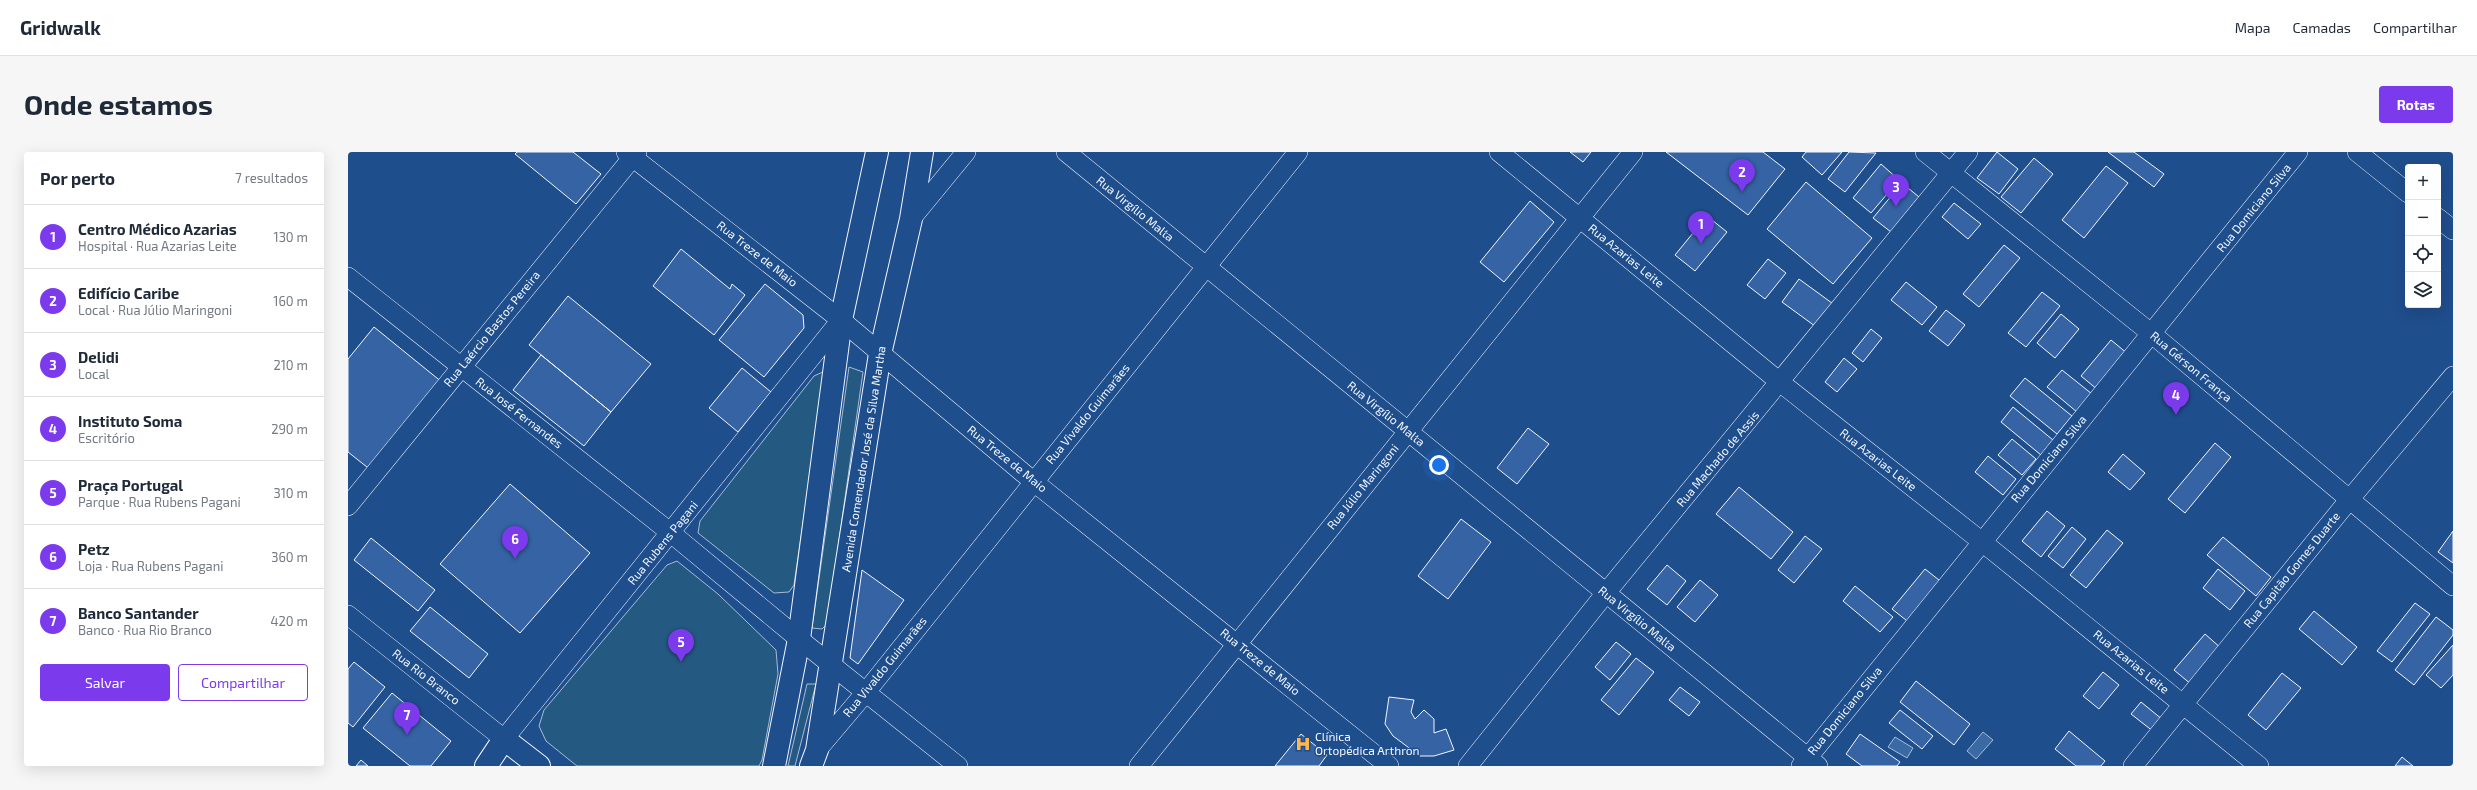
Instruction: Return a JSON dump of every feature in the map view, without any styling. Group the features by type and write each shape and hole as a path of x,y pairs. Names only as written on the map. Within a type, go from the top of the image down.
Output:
{"main road":[{"path":"774,766 799,639 841,320 878,152"},
{"name":"Avenida Comendador José da Silva Martha","path":"814,758 831,664 880,354 911,219 922,152"},
{"path":"504,739 539,766"},
{"name":"Rua Rubens Pagani","path":"486,766 504,739"}],"street":[{"path":"911,219 966,152"},
{"name":"Rua Virgílio Malta","path":"1066,152 1809,763"},
{"name":"Rua Vivaldo Guimarães","path":"814,758 1298,152"},
{"name":"Rua Azarias Leite","path":"1498,152 1781,383 1981,541 2259,766"},
{"name":"Rua Júlio Maringoni","path":"1139,766 1633,152"},
{"name":"Rua Gérson França","path":"1925,152 2152,334 2453,586"},
{"name":"Rua Machado de Assis","path":"1468,766 1605,594 1781,383 1968,152"},
{"name":"Rua Domiciano Silva","path":"1809,763 1981,541 2152,334 2298,152"},
{"path":"2357,152 2405,191"},
{"name":"Rua Treze de Maio","path":"632,154 841,320 1034,482 1238,643 1389,766"},
{"name":"Rua Laércio Bastos Pereira","path":"348,506 632,154"},
{"path":"2441,220 2453,230"},
{"name":"Rua José Fernandes","path":"348,277 671,533 831,664"},
{"name":"Rua Rubens Pagani","path":"504,739 841,320"},
{"name":"Rua Capitão Gomes Duarte","path":"2133,766 2349,500 2451,383"},
{"name":"Rua Rio Branco","path":"348,615 504,739"},
{"path":"831,664 958,766"}],"shaded area":[{"path":"849,367 863,372 827,624 822,629 812,628"},
{"path":"825,371 794,585 789,592 774,593 698,533 700,521 814,376"},
{"path":"677,561 718,594 776,650 778,674 762,760 759,766 577,766 546,741 539,726 544,710 667,565"},
{"path":"807,684 816,684 795,766 788,766"},
{"path":"1983,732 1993,740 1976,759 1967,751"},
{"path":"1895,737 1913,748 1907,758 1888,747"}],"building":[{"path":"517,152 573,152 601,174 576,204 515,154"},
{"path":"1570,152 1591,152 1583,162"},
{"path":"1666,152 1763,152 1785,169 1748,215"},
{"path":"1806,152 1842,152 1822,175 1802,157"},
{"path":"1849,152 1876,153 1845,192 1828,179"},
{"path":"1997,152 2018,169 1999,194 1977,178"},
{"path":"2108,152 2134,152 2164,174 2154,187"},
{"path":"2034,158 2053,174 2021,213 2001,197"},
{"path":"1881,164 1899,180 1871,213 1853,198"},
{"path":"2106,166 2128,183 2084,238 2062,220"},
{"path":"1806,182 1872,238 1833,284 1767,229"},
{"path":"1902,183 1919,197 1891,232 1873,218"},
{"path":"1530,201 1554,222 1504,282 1480,262"},
{"path":"1954,203 1981,224 1968,239 1942,217"},
{"path":"1707,216 1727,232 1695,271 1675,255"},
{"path":"2004,245 2020,258 1979,307 1963,294"},
{"path":"681,249 730,289 732,284 745,295 714,335 653,286"},
{"path":"1768,259 1786,273 1765,299 1747,285"},
{"path":"1799,279 1836,306 1819,329 1782,302"},
{"path":"1906,282 1937,307 1922,325 1891,300"},
{"path":"765,284 803,315 804,328 764,377 719,340"},
{"path":"2042,292 2060,306 2026,347 2008,333"},
{"path":"568,296 651,364 611,412 529,345"},
{"path":"1946,310 1965,325 1948,346 1929,331"},
{"path":"2061,314 2079,329 2055,358 2037,343"},
{"path":"374,327 443,383 372,471 348,452 348,359"},
{"path":"1871,329 1882,338 1863,362 1852,353"},
{"path":"2111,340 2128,354 2098,390 2081,376"},
{"path":"541,355 611,412 584,446 513,390"},
{"path":"1844,358 1857,369 1837,392 1825,382"},
{"path":"742,368 771,392 738,432 709,408"},
{"path":"2062,370 2092,394 2077,412 2047,387"},
{"path":"2025,378 2072,416 2057,434 2010,396"},
{"path":"2013,407 2053,440 2041,455 2001,422"},
{"path":"1528,428 1549,444 1517,484 1497,468"},
{"path":"2012,439 2036,459 2022,475 1998,455"},
{"path":"2215,443 2231,457 2185,513 2168,499"},
{"path":"2123,454 2145,473 2130,490 2108,472"},
{"path":"1988,456 2016,479 2003,495 1975,472"},
{"path":"510,484 590,553 520,633 440,564"},
{"path":"1739,487 1793,532 1771,559 1716,514"},
{"path":"2047,511 2065,526 2041,557 2022,541"},
{"path":"1461,519 1491,542 1448,599 1418,576"},
{"path":"2072,527 2086,539 2063,568 2048,556"},
{"path":"2107,530 2123,543 2086,588 2070,575"},
{"path":"2453,531 2453,563 2438,552"},
{"path":"1805,536 1822,549 1794,583 1778,570"},
{"path":"2223,537 2271,577 2256,596 2207,555"},
{"path":"371,538 435,590 418,611 354,560"},
{"path":"1667,565 1686,581 1667,605 1647,589"},
{"path":"1925,569 1944,584 1911,624 1892,609"},
{"path":"2218,569 2245,591 2230,610 2203,588"},
{"path":"862,570 904,600 858,664 850,658"},
{"path":"1700,580 1718,595 1695,622 1677,607"},
{"path":"1855,586 1893,617 1880,632 1843,601"},
{"path":"2415,603 2430,614 2392,662 2377,651"},
{"path":"430,607 488,654 469,678 410,631"},
{"path":"2314,611 2357,647 2342,665 2299,629"},
{"path":"2436,617 2453,630 2453,635 2414,685 2395,670"},
{"path":"2205,634 2222,649 2192,685 2174,670"},
{"path":"1616,642 1631,654 1610,680 1595,667"},
{"path":"2453,645 2453,675 2441,688 2426,675"},
{"path":"1636,658 1654,672 1619,715 1601,700"},
{"path":"354,662 385,687 353,727 348,723 348,669"},
{"path":"2103,672 2119,685 2099,709 2083,696"},
{"path":"2282,673 2301,688 2266,730 2248,715"},
{"path":"1916,681 1970,724 1954,745 1900,702"},
{"path":"1680,687 1700,702 1689,716 1669,700"},
{"path":"392,693 451,741 431,766 410,766 363,728"},
{"path":"1389,697 1414,700 1411,712 1415,719 1424,710 1434,719 1434,733 1446,729 1454,750 1434,756 1420,756 1393,736 1385,724"},
{"path":"2141,702 2163,720 2154,732 2131,714"},
{"path":"1900,710 1933,736 1922,749 1889,723"},
{"path":"2069,731 2105,761 2101,766 2076,766 2055,749"},
{"name":"Clínica Ortopédica Arthron","path":"1301,734 1327,755 1319,766 1275,766"},
{"path":"1860,734 1900,762 1897,766 1862,766 1846,754"},
{"path":"2402,757 2413,766 2395,766"},
{"path":"361,760 368,766 356,766"}],"place":[{"name":"Edifício Caribe","path":"1742,192"},
{"name":"Delidi","path":"1896,207"},
{"name":"Centro Médico Azarias","path":"1701,244"},
{"name":"Instituto Soma","path":"2176,415"},
{"name":"Petz","path":"515,559"},
{"name":"Praça Portugal","path":"681,662"},
{"name":"Banco Santander","path":"407,735"},
{"name":"Clínica Ortopédica Arthron","path":"1303,744"}]}
